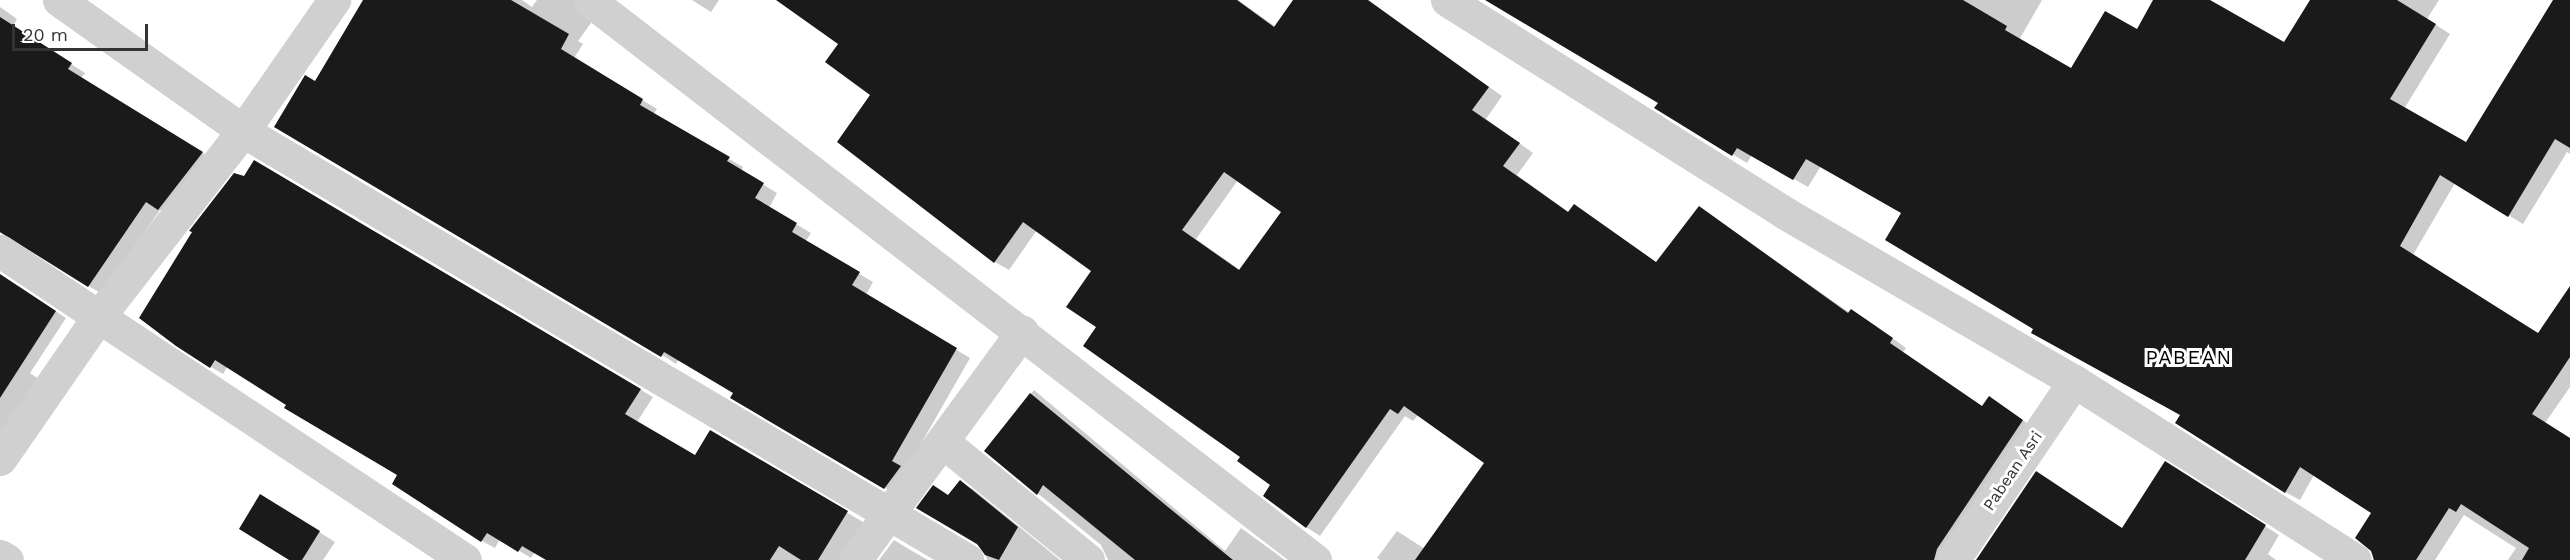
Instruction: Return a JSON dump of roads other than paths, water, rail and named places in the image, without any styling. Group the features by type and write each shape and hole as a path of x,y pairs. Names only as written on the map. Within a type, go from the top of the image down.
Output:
{"street":[{"path":"59,0 243,131 891,512 967,560"},
{"path":"0,459 97,319 243,131 334,0"},
{"path":"589,0 1315,560"},
{"path":"1447,0 1785,213 2074,381 2355,560"},
{"path":"0,251 97,319 465,560"},
{"path":"855,560 1022,332"},
{"name":"Pabean Asri","path":"1953,560 2074,381"},
{"path":"943,442 1088,560"},
{"path":"0,556 7,560"}],"district":[{"name":"PABEAN","path":"2189,357"}]}
